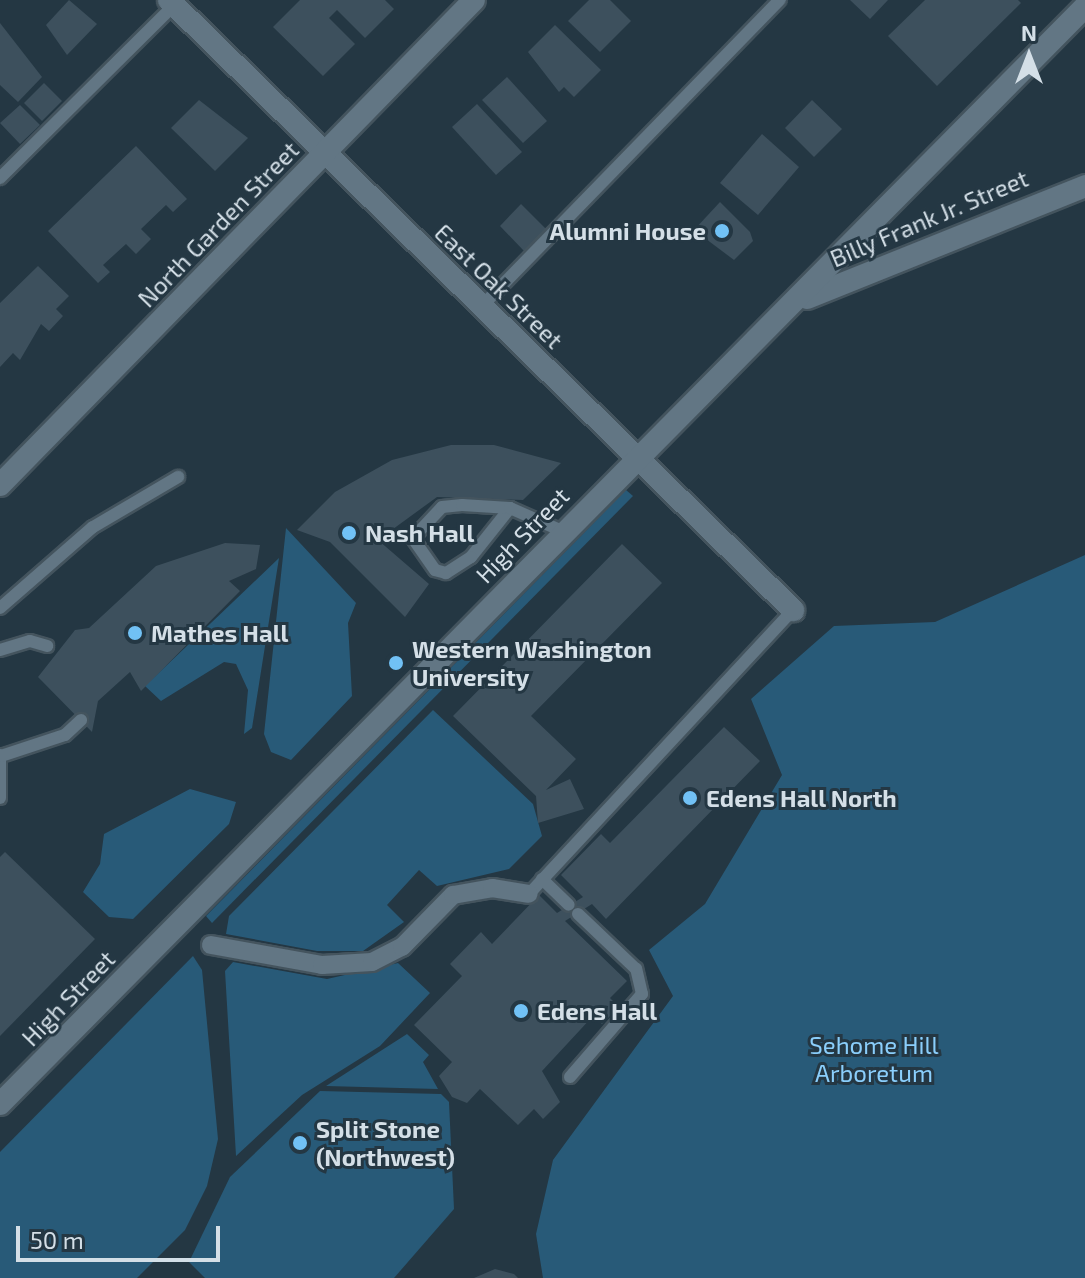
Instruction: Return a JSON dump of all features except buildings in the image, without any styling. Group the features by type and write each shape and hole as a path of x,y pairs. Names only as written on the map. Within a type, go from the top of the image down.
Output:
{"street":[{"name":"North Garden Street","path":"0,485 474,0"},
{"name":"East Oak Street","path":"174,2 793,610"},
{"name":"High Street","path":"0,1104 635,456 795,303 1085,7"},
{"name":"Billy Frank Jr. Street","path":"795,303 971,225 1085,186"},
{"path":"211,945 322,965 372,962 402,947 453,895 492,888 529,894"}],"lane":[{"path":"482,306 780,0"},
{"path":"0,178 174,2"},
{"path":"0,608 93,527 178,477"},
{"path":"510,508 471,557 446,573 435,570 413,538 442,507 510,508 562,531"},
{"path":"529,894 793,610"},
{"path":"0,650 30,641 47,646"},
{"path":"0,798 1,756 65,735 81,720"},
{"path":"542,879 636,969 642,994 570,1077"}],"green space":[{"path":"626,490 633,496 212,923 206,916"},
{"path":"286,528 356,603 348,623 352,696 291,760 271,752 264,734"},
{"name":"Sehome Hill Arboretum","path":"1085,555 1085,1278 543,1278 536,1234 553,1160 673,996 649,950 705,904 782,775 751,699 834,626 935,622"},
{"path":"279,558 252,728 244,734 248,690 236,664 224,662 161,701 145,686"},
{"path":"433,710 533,804 542,836 509,869 437,886 419,870 387,905 404,922 363,951 317,951 226,934 229,916"},
{"path":"190,789 236,802 229,824 133,919 109,917 83,892 100,864 104,834"},
{"path":"193,956 202,970 218,1139 207,1186 185,1230 137,1278 0,1278 0,1152"},
{"path":"233,962 327,979 398,963 430,993 380,1046 302,1095 236,1156 225,971"},
{"path":"407,1034 429,1055 423,1062 438,1089 326,1086"},
{"path":"320,1091 441,1094 449,1102 454,1209 394,1278 205,1278 189,1262 230,1177"}],"place":[{"name":"Alumni House","path":"722,231"},
{"name":"Nash Hall","path":"349,533"},
{"name":"Mathes Hall","path":"135,633"},
{"name":"Western Washington University","path":"396,663"},
{"name":"Edens Hall North","path":"690,798"},
{"name":"Edens Hall","path":"521,1011"},
{"name":"Split Stone (Northwest)","path":"300,1143"}]}
